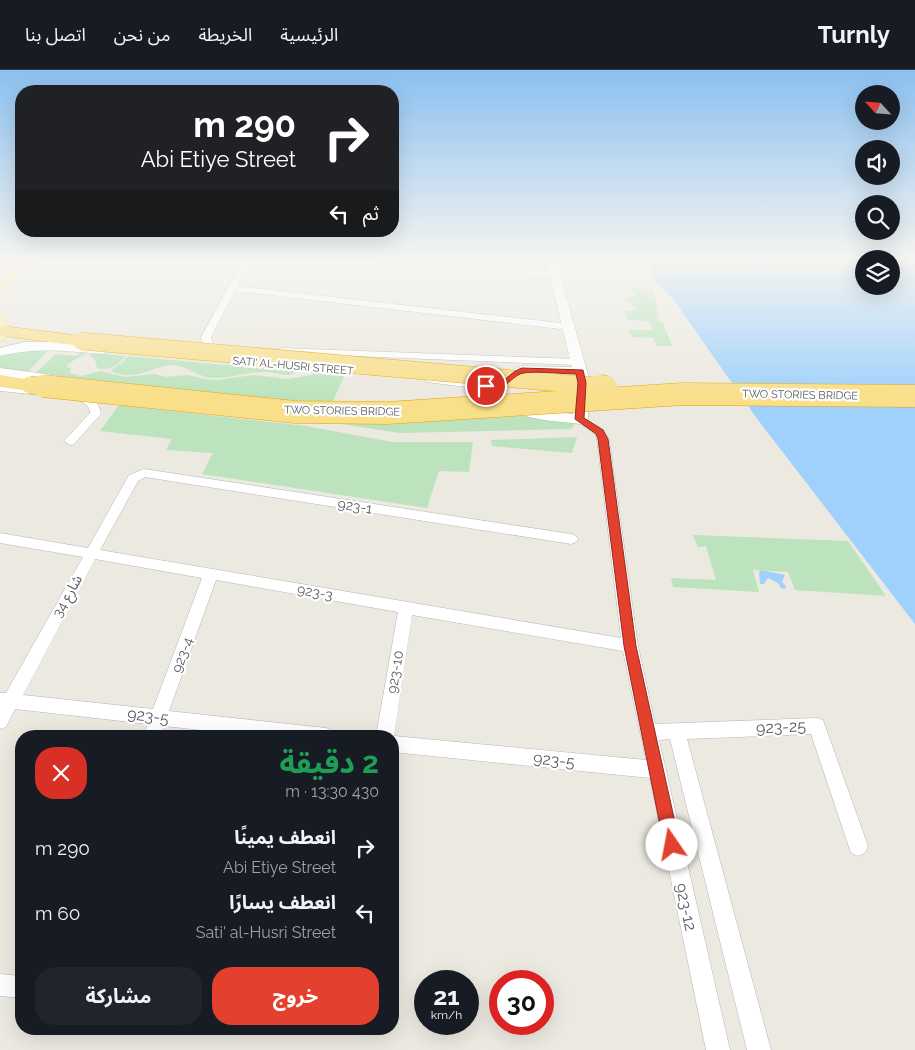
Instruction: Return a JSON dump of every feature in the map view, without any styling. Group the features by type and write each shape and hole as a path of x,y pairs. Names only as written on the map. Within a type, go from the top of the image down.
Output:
{"highway":[{"name":"TWO STORIES BRIDGE","path":"1,331 81,341 684,394"},
{"name":"TWO STORIES BRIDGE","path":"0,381 295,412 387,413 684,394 915,396"}],"street":[{"path":"223,306 206,337 207,353 579,367"},
{"path":"385,306 569,327"},
{"path":"0,372 96,385 295,405 392,406 499,402 531,413 580,419 582,383 563,306"},
{"name":"SATI' AL-HUSRI STREET","path":"1,331 41,346 207,353 492,387 503,384 515,373 522,370 579,367"},
{"path":"0,352 17,347 41,346"},
{"path":"0,388 83,397 92,402 96,407 96,414 70,442"},
{"name":"923-12","path":"580,419 600,432 603,439 630,646 718,1050"},
{"name":"923-1","path":"138,474 144,473 571,539"},
{"name":"شارع 34","path":"0,721 5,700 133,478 138,474"},
{"name":"923-3","path":"0,538 630,646"},
{"name":"923-4","path":"155,730 211,574"},
{"name":"923-10","path":"386,730 406,608"},
{"name":"923-5","path":"5,700 274,730"},
{"name":"923-25","path":"648,732 817,726 858,846"},
{"path":"677,732 760,1050"},
{"name":"923-5","path":"399,745 656,770"},
{"path":"0,985 15,986"}],"green space":[{"path":"633,306 656,306 659,321 663,323 672,346 657,346 653,338 632,337 629,330 653,330 649,321 627,320 627,314 622,311 637,310"},
{"path":"50,348 26,374 0,368 0,355"},
{"path":"81,352 89,352 66,367 71,368 70,373 81,376 101,371 124,377 155,374 166,377 188,375 217,380 253,375 288,379 314,373 345,374 333,401 298,401 33,375 56,354 77,356"},
{"path":"94,353 125,356 113,367 101,369 97,368 95,360 90,356"},
{"path":"128,356 291,371 294,369 295,371 288,375 259,372 214,378 173,365 136,375 110,371"},
{"path":"119,405 306,426 392,442 473,442 469,472 439,471 427,508 202,474 213,453 166,450 172,439 100,431"},
{"path":"520,415 569,420 575,425 571,429 400,433 308,419"},
{"path":"577,437 572,453 492,446 491,440"},
{"path":"693,535 848,541 886,596 795,590 788,572 753,570 759,592 673,587 671,578 716,580 706,546 698,547"}],"water":[{"path":"678,306 915,306 915,624 758,420"},
{"path":"761,570 785,575 782,582 786,586 785,589 768,578 764,584 760,584 759,573"}],"route":[{"path":"486,386 496,387 503,384 515,373 522,370 580,372 582,383 580,419 600,432 603,439 630,646 672,845"}]}
